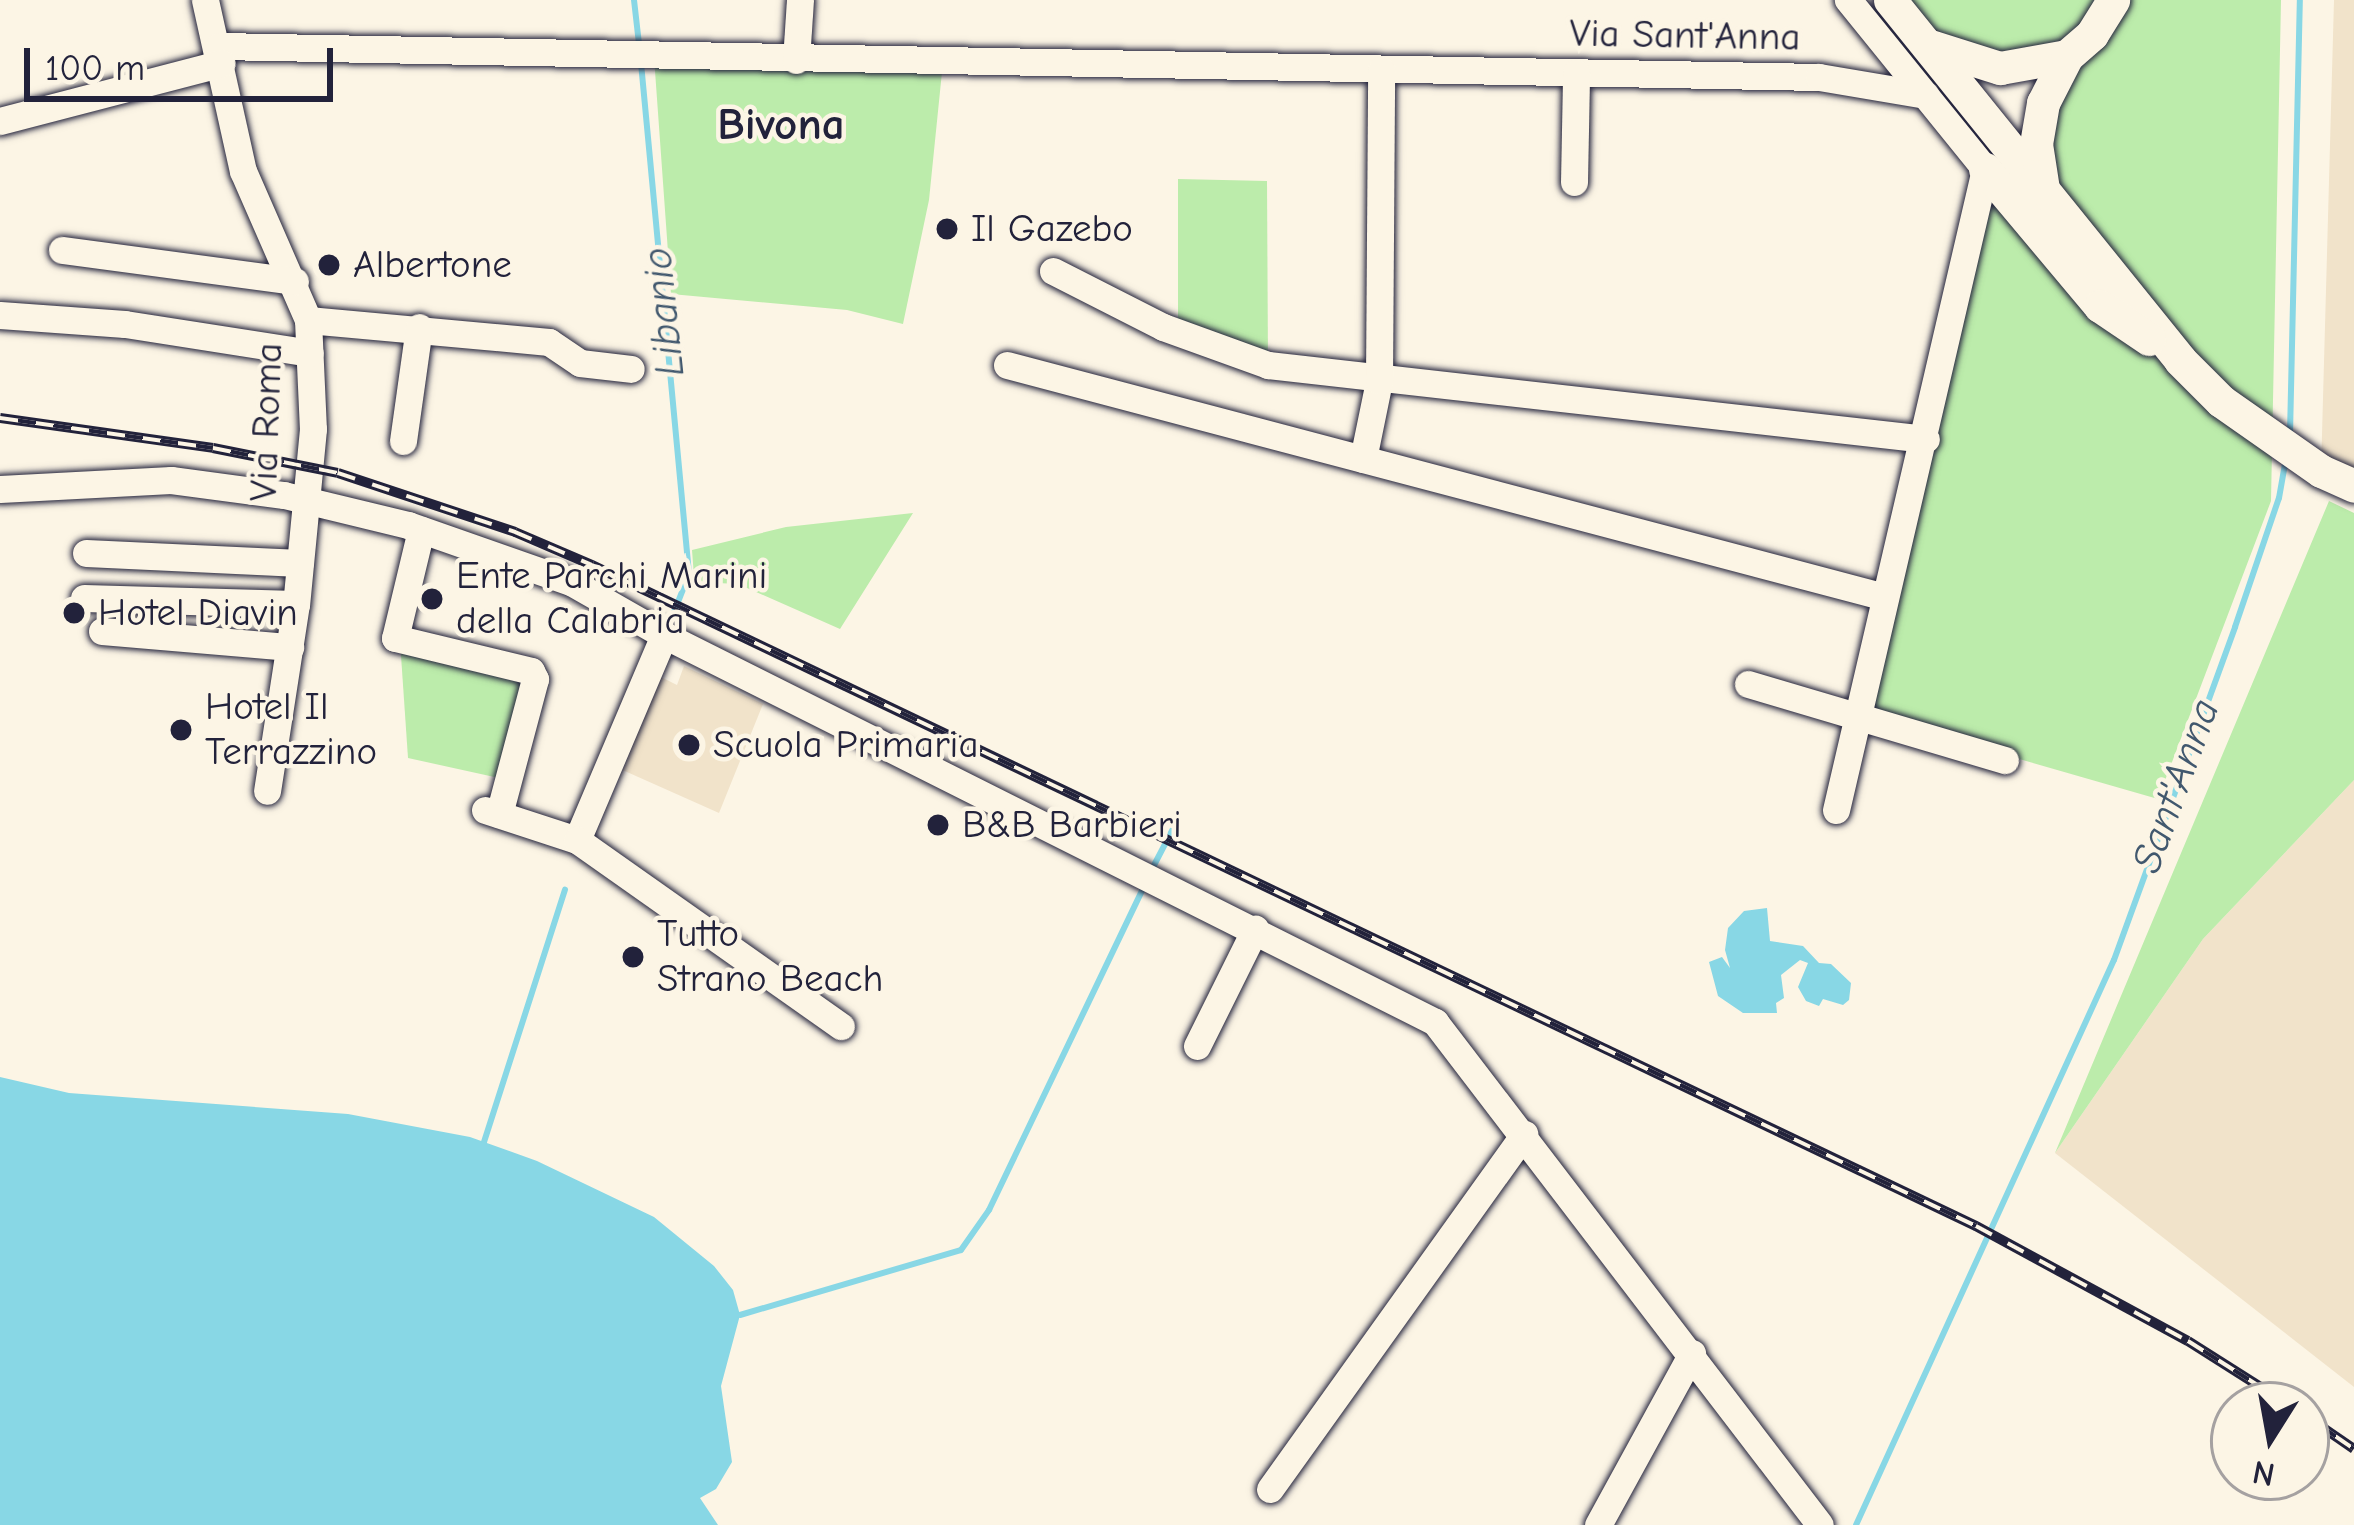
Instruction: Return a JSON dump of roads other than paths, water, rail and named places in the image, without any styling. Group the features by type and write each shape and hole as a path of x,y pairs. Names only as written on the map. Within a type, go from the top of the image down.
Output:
{"main road":[{"path":"1890,0 2180,360 2222,401 2305,460 2354,486"},
{"path":"2044,193 2036,144 2043,103 2067,56 2092,34 2113,0"},
{"path":"1928,45 2000,68 2067,56"},
{"path":"1985,170 2100,307 2180,360"}],"street":[{"name":"Via Roma","path":"205,0 243,171 295,281 308,320 313,429 294,497 300,563 267,791"},
{"path":"796,60 800,0"},
{"path":"1836,810 1985,170 1848,0"},
{"name":"Via Sant'Anna","path":"0,121 220,55 640,57 1819,77 1924,95"},
{"path":"1363,459 1378,381 1381,70"},
{"path":"1574,182 1576,73"},
{"path":"62,250 295,281"},
{"path":"1053,271 1163,327 1268,364 1378,381 1925,439"},
{"path":"0,314 125,324 310,353"},
{"path":"308,320 549,342 580,363 631,369"},
{"path":"403,440 419,327"},
{"path":"1007,365 1886,598"},
{"path":"0,489 171,480 294,497 421,530 571,583 664,635 1436,1022 1820,1525"},
{"path":"421,530 395,638 531,671 535,680 492,812 578,840 841,1026"},
{"path":"86,553 300,563"},
{"path":"84,598 296,604"},
{"path":"102,632 290,647"},
{"path":"578,840 664,635"},
{"path":"1748,684 1858,712 2005,760"},
{"path":"1196,1046 1255,929"},
{"path":"1270,1489 1524,1134"},
{"path":"1598,1525 1692,1354"}],"water":[{"path":"1767,908 1770,941 1803,946 1819,963 1831,964 1851,983 1849,1000 1843,1005 1823,999 1819,1006 1806,1001 1798,987 1808,963 1800,960 1781,975 1784,998 1776,1003 1777,1013 1743,1013 1718,996 1709,962 1722,957 1730,968 1725,950 1728,928 1744,911"},
{"path":"0,1077 69,1093 348,1114 470,1137 537,1161 654,1217 714,1266 733,1290 740,1315 721,1386 732,1462 716,1489 700,1498 718,1525 0,1525"}],"waterway":[{"name":"Libanio","path":"634,0 639,44"},
{"name":"Sant'Anna","path":"2290,434 2300,0"},
{"name":"Libanio","path":"641,63 689,574 671,620"},
{"name":"Sant'Anna","path":"1856,1525 2114,960 2235,627 2279,498 2286,459"},
{"path":"1151,871 1177,821"},
{"path":"740,1315 961,1250 989,1210 1146,883"},
{"name":"Libanio","path":"484,1142 565,890"}],"railway":[{"path":"0,418 213,448 338,473 515,532 1976,1226 2188,1341 2251,1381"},
{"path":"2330,1432 2354,1449"}],"place":[{"name":"Il Gazebo","path":"947,229"},
{"name":"Albertone","path":"329,265"},
{"name":"Ente Parchi Marini della Calabria","path":"432,599"},
{"name":"Hotel Diavin","path":"74,613"},
{"name":"Hotel Il Terrazzino","path":"181,730"},
{"name":"Scuola Primaria","path":"689,745"},
{"name":"B&B Barbieri","path":"938,825"},
{"name":"Tutto Strano Beach","path":"633,957"}],"district":[{"name":"Bivona","path":"781,125"}]}
